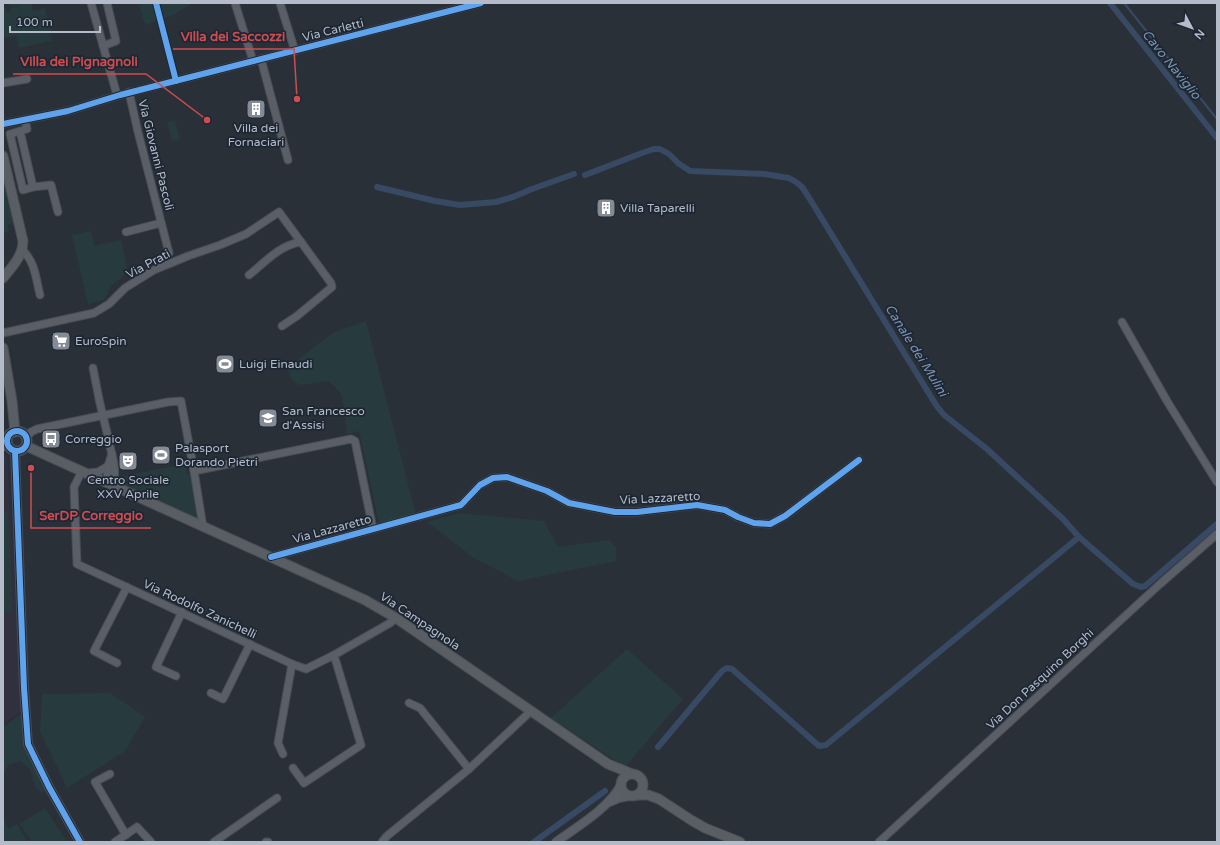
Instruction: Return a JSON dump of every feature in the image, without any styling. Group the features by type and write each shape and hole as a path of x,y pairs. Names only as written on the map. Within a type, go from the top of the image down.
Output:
{"main road":[{"path":"3,156 24,241 17,262 3,278"},
{"path":"3,268 11,263 21,252"},
{"path":"3,348 12,401 15,432"},
{"path":"11,433 22,433 26,442 22,450 9,447 8,437 11,433"},
{"name":"Via Campagnola","path":"26,442 110,484 200,522 271,557 365,600 396,618 608,764 630,774 638,775 643,780 644,784 659,799 690,820 705,828 740,842"},
{"name":"Via Campagnola","path":"608,764 621,784 623,792 634,795 648,795 659,799"},
{"path":"621,784 624,776 630,774"},
{"path":"634,795 643,790 644,784"}],"street":[{"path":"91,3 117,95"},
{"path":"103,46 116,41 107,3"},
{"path":"235,3 253,61"},
{"path":"280,3 295,51"},
{"name":"Via Carletti","path":"3,124 68,111 117,95 261,60 481,3"},
{"path":"261,60 288,160"},
{"path":"3,83 27,79"},
{"name":"Via Giovanni Pascoli","path":"129,92 169,253"},
{"path":"25,120 27,129 10,134 23,190 51,185 58,212"},
{"path":"20,131 33,187"},
{"name":"Via Prati","path":"3,333 94,313 109,304 125,288 154,270 246,234 279,212 301,242"},
{"name":"Via Giovanni Pascoli","path":"126,232 161,223"},
{"path":"249,275 271,256 286,246 301,242 331,282 332,287 282,326"},
{"path":"21,252 30,258 40,295"},
{"path":"1122,322 1166,400 1217,482"},
{"path":"93,368 115,464 115,479 110,484"},
{"path":"26,442 31,432 37,429 121,411 181,401 194,471 200,522"},
{"path":"194,471 351,439 355,441 373,530"},
{"path":"9,447 28,744 49,787 80,842"},
{"path":"110,484 108,466 112,454"},
{"name":"Via Lazzaretto","path":"271,557 461,505 480,485 493,478 507,477 547,491 568,503 595,509 615,512 637,512 697,505 725,510 738,517 754,522 770,524 785,516 859,460"},
{"path":"85,472 98,472 108,466"},
{"name":"Via Rodolfo Zanichelli","path":"85,472 74,487 77,564 292,664 306,669 334,655 390,623 396,618"},
{"name":"Via Don Pasquino Borghi","path":"878,842 1160,584 1217,534"},
{"path":"117,663 94,651 127,587"},
{"path":"176,676 156,667 182,612"},
{"path":"210,693 223,699 250,644"},
{"path":"293,768 304,783 361,746 334,655"},
{"path":"283,754 278,742 292,664"},
{"path":"409,703 420,708 470,768"},
{"path":"382,842 393,831 470,768 531,711"},
{"path":"110,774 95,782 126,835"},
{"path":"556,842 608,803 615,795 621,784"},
{"path":"608,803 619,798 634,795"},
{"path":"214,842 277,798"},
{"path":"115,842 137,828 151,842"}],"shaded area":[{"path":"3,452 7,456 22,710 3,724"}],"green space":[{"path":"11,3 31,3 33,11 45,8 53,41 44,16 22,19 18,5 11,7"},
{"path":"139,3 192,3 174,15 145,25"},
{"path":"18,6 22,21 44,16 51,41 19,48 16,36 5,38 3,29 3,8 5,8 7,13 11,11 10,8"},
{"path":"175,120 180,139 172,141 167,122"},
{"path":"3,181 14,223 8,225 9,231 3,233"},
{"path":"91,231 94,246 121,240 128,272 112,285 104,300 88,304 72,235"},
{"path":"366,321 416,515 379,523 359,431 347,434 342,395 329,381 300,385 292,380 287,368 334,332"},
{"path":"185,464 187,474 192,475 197,510 195,518 131,490 124,485 122,480 123,476"},
{"path":"8,512 13,611 3,611 3,513"},
{"path":"459,513 544,521 558,547 609,540 616,547 616,561 518,581 474,558 427,522"},
{"path":"627,649 683,699 625,767 551,718"},
{"path":"110,693 145,717 125,751 67,788 40,731 42,694"},
{"path":"21,714 25,746 48,789 44,792 40,793 35,786 30,769 20,761 8,765 3,775 3,727"},
{"path":"45,808 67,842 32,842 20,824"},
{"path":"3,819 9,829 17,824 28,842 3,842"}],"waterway":[{"name":"Cavo Naviglio","path":"1110,3 1217,138"},
{"path":"1124,3 1217,119"},
{"name":"Canale dei Mulini","path":"585,175 642,153 654,149 660,149 669,154 678,163 690,171 764,174 789,178 802,187 808,196 936,405 944,415 987,449 1063,519 1079,537 1133,584 1141,587 1145,586 1217,524"},
{"name":"Canale dei Mulini","path":"377,187 435,201 460,205 496,202 574,174"},
{"path":"658,747 722,671 727,668 732,669 819,746 826,745 1079,537"},
{"path":"534,842 605,791"}],"cycle path":[{"path":"156,3 176,81"},
{"path":"3,124 68,111 120,95 481,3"},
{"path":"17,431 24,434 27,441 24,448 17,451 10,448 7,441 10,434 17,431"},
{"path":"15,451 24,688 28,744 49,787 80,842"},
{"path":"271,557 461,505 480,485 493,478 507,477 547,491 569,503 615,512 637,512 697,505 725,510 754,523 770,524 785,516 859,460"}],"place":[{"name":"Villa dei Saccozzi","path":"297,99"},
{"name":"Villa dei Fornaciari","path":"256,109"},
{"name":"Villa dei Pignagnoli","path":"207,120"},
{"name":"Villa Taparelli","path":"606,208"},
{"name":"EuroSpin","path":"61,341"},
{"name":"Luigi Einaudi","path":"225,364"},
{"name":"San Francesco d'Assisi","path":"268,418"},
{"name":"Correggio","path":"51,439"},
{"name":"Palasport Dorando Pietri","path":"161,455"},
{"name":"Centro Sociale XXV Aprile","path":"128,461"},
{"name":"SerDP Correggio","path":"31,468"}]}
